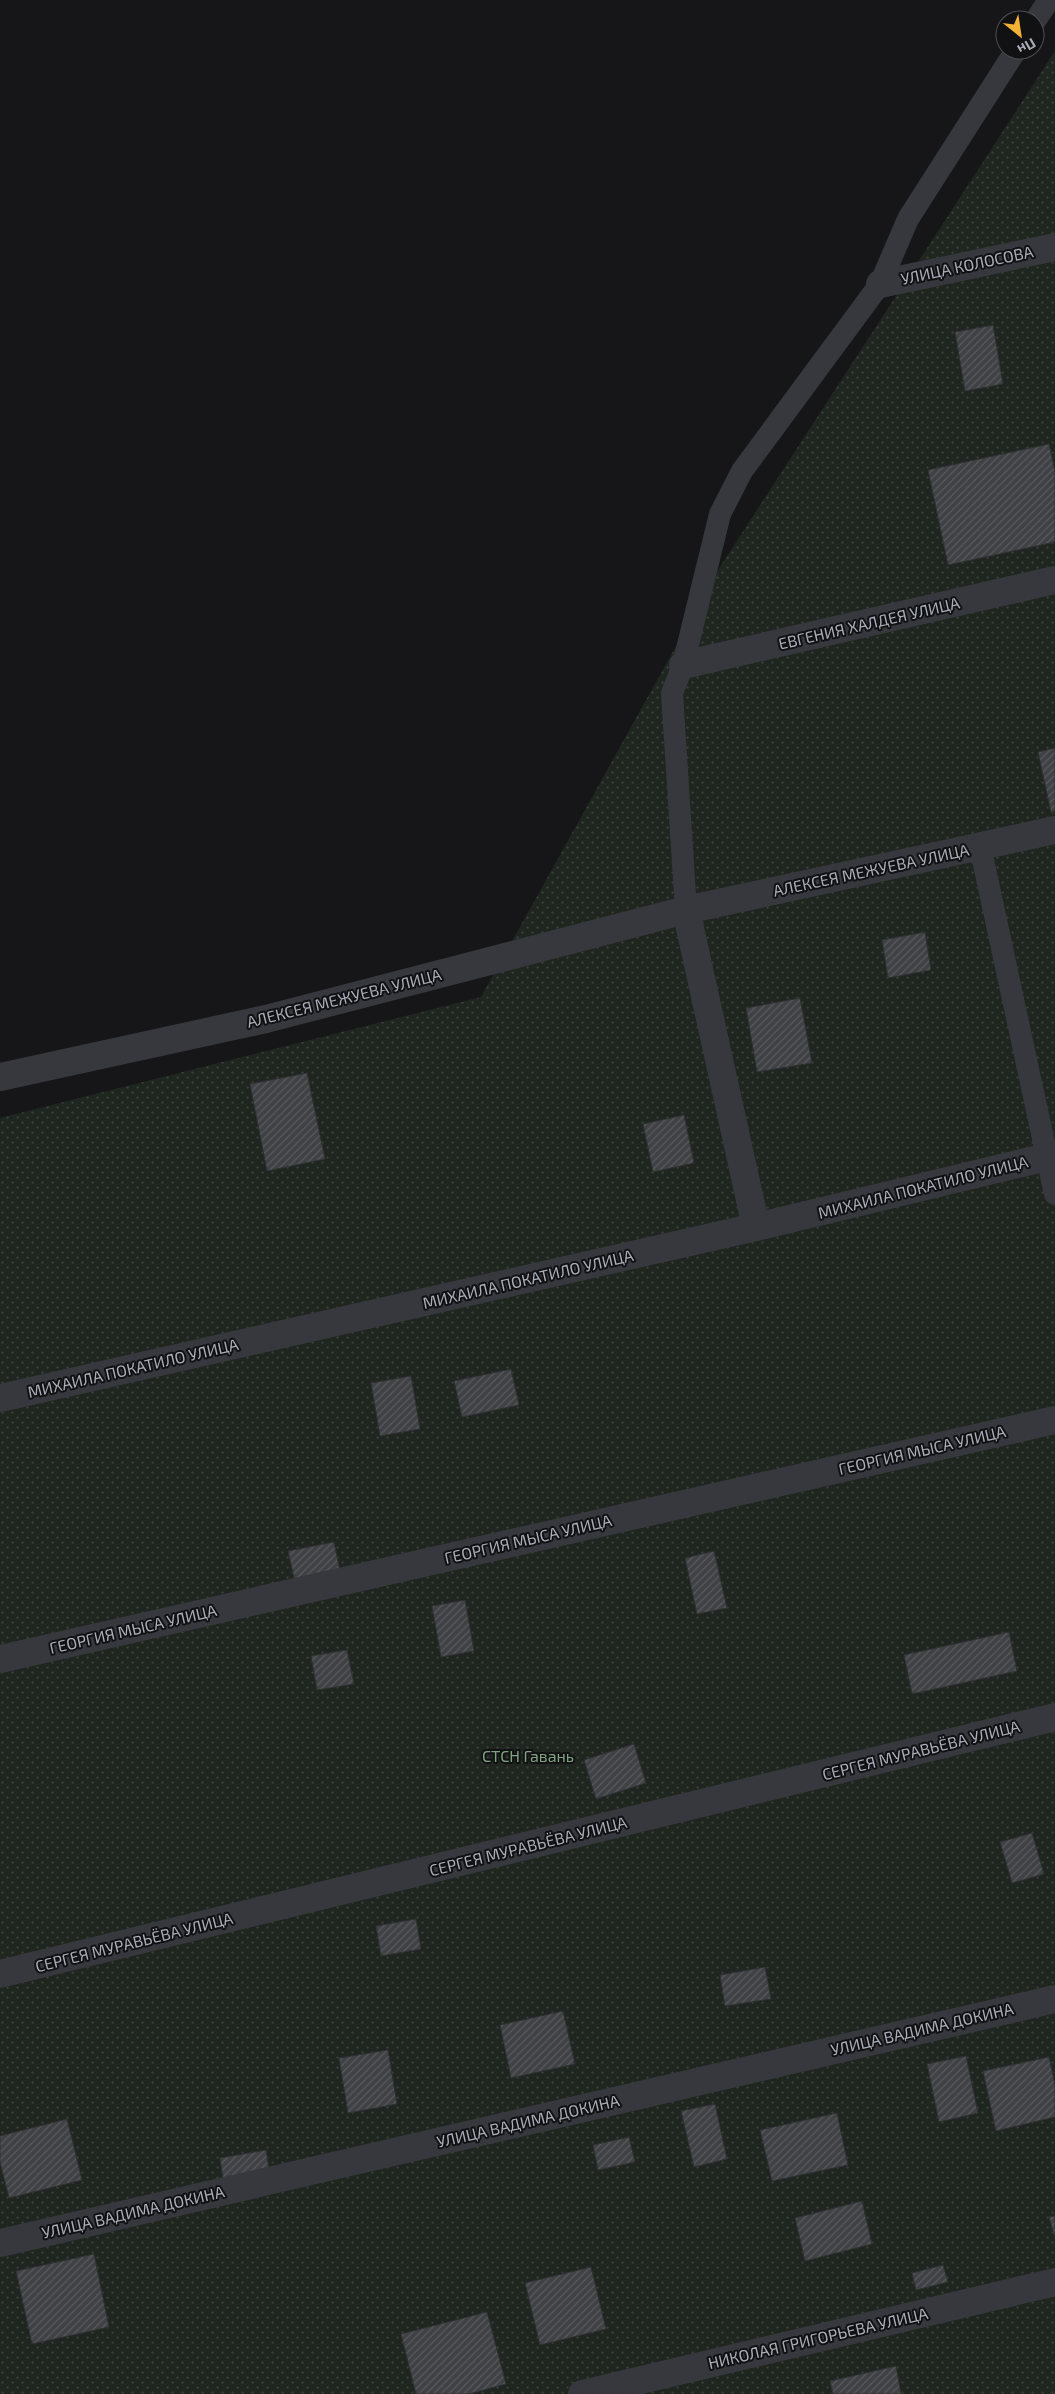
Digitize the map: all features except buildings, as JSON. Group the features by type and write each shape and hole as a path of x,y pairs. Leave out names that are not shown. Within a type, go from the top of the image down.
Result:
{"street":[{"name":"УЛИЦА КОЛОСОВА","path":"880,284 1055,246"},
{"name":"ЕВГЕНИЯ ХАЛДЕЯ УЛИЦА","path":"683,665 1055,580"},
{"name":"АЛЕКСЕЯ МЕЖУЕВА УЛИЦА","path":"0,1077 266,1019 686,910 1055,830"},
{"path":"686,910 756,1227"},
{"name":"МИХАИЛА ПОКАТИЛО УЛИЦА","path":"0,1398 756,1227 1050,1156"},
{"name":"ГЕОРГИЯ МЫСА УЛИЦА","path":"0,1659 1055,1420"},
{"name":"СЕРГЕЯ МУРАВЬЁВА УЛИЦА","path":"0,1974 1055,1717"},
{"name":"УЛИЦА ВАДИМА ДОКИНА","path":"0,2243 1055,1999"},
{"name":"НИКОЛАЯ ГРИГОРЬЕВА УЛИЦА","path":"582,2394 1055,2282"}],"lane":[{"path":"686,910 672,693 683,665 720,514 742,472 880,284 908,219 1010,60"},
{"path":"980,846 1050,1156 1055,1194"}],"green space":[{"name":"СТСН Гавань","path":"1055,51 1055,2394 0,2394 0,1118 481,997 720,567"}]}
